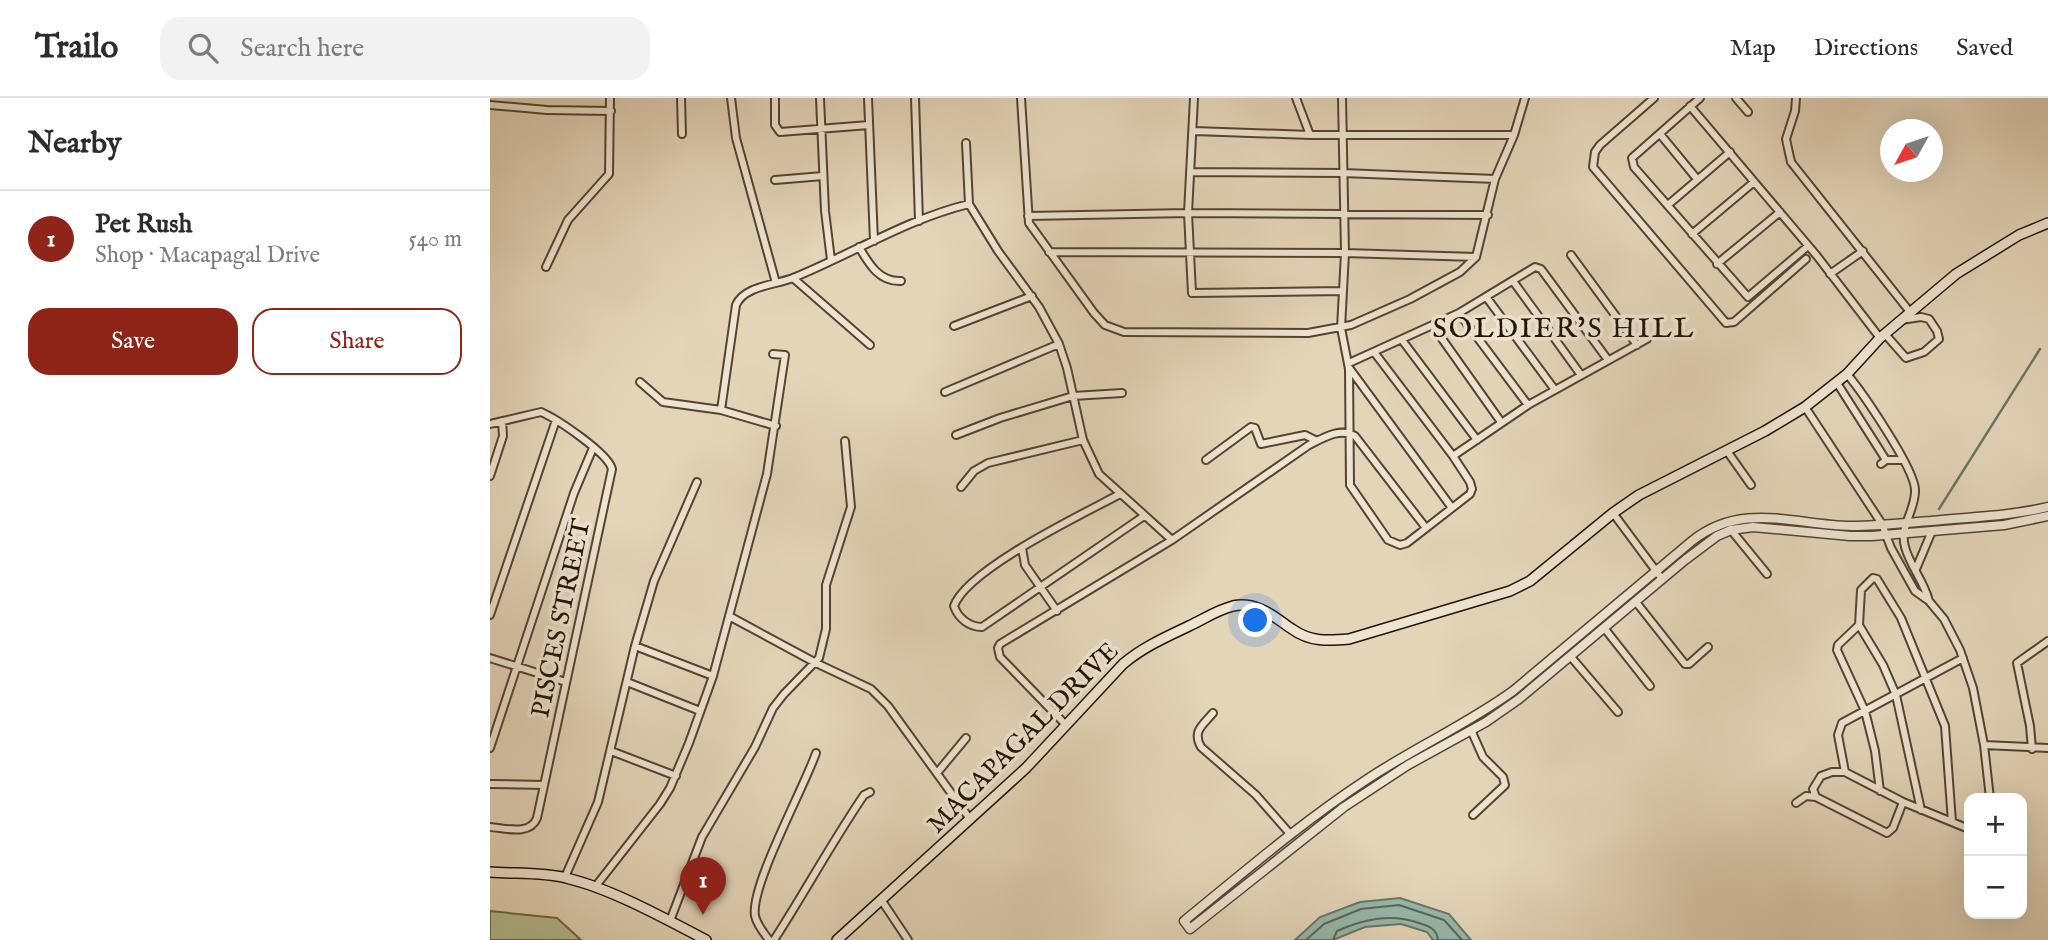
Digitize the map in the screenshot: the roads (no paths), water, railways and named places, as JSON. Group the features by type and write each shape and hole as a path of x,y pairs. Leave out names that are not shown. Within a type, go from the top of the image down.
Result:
{"main road":[{"name":"MACAPAGAL DRIVE","path":"837,940 1026,768 1133,655 1217,611 1247,605 1271,614 1308,638 1322,642 1349,639 1510,591 1546,570 1613,513 1639,495 1805,408 1847,374 1882,336 1956,274 2019,235 2048,223"},
{"path":"490,872 565,877 595,887 706,940"}],"street":[{"path":"547,267 568,219 609,174 610,98"},
{"path":"681,98 682,134"},
{"path":"731,98 736,138 776,283"},
{"path":"775,98 775,125 780,132 869,125"},
{"path":"820,98 823,176 831,260"},
{"path":"868,98 874,241"},
{"path":"915,98 919,220"},
{"path":"1021,98 1029,223 1094,313 1105,325 1124,332 1216,333 1308,333 1341,328 1410,299 1460,272 1476,257 1496,179 1514,135 1525,98"},
{"path":"1194,98 1188,213 1190,290 1194,295 1343,291"},
{"path":"1296,98 1310,135"},
{"path":"1342,98 1345,253 1341,328 1349,366 1351,490 1388,540 1400,545 1471,494 1472,489 1453,456 1374,352"},
{"path":"1654,98 1600,145 1595,152 1593,167 1726,323 1734,322 1806,259"},
{"path":"1700,98 1631,161 1634,167 1748,297 1808,246"},
{"path":"1736,98 1748,113"},
{"path":"1796,98 1795,111 1786,139 1791,162 1910,312"},
{"path":"490,105 547,110 611,111"},
{"path":"1690,106 1882,336 1903,357 1910,359 1931,348 1939,339 1937,331 1926,317 1901,320"},
{"path":"1194,131 1310,135 1514,135"},
{"path":"1660,134 1697,179"},
{"path":"966,142 969,204 998,251 1032,296 1059,344 1083,440 1099,474 1172,540"},
{"path":"1669,204 1730,152"},
{"path":"1190,172 1343,173 1496,179"},
{"path":"775,180 823,176"},
{"path":"1692,234 1754,182"},
{"path":"720,410 738,301 749,292 793,278 919,220 969,204"},
{"path":"1717,264 1780,212"},
{"path":"1028,216 1188,213 1488,215"},
{"path":"859,247 879,275 887,280 901,281"},
{"path":"1830,274 1863,251"},
{"path":"1049,252 1345,253 1476,257"},
{"path":"1571,255 1637,345"},
{"path":"1349,366 1459,313 1535,267 1541,269 1608,360"},
{"path":"793,278 870,345"},
{"path":"1513,281 1581,375"},
{"path":"954,326 1032,296"},
{"path":"1487,298 1555,390"},
{"path":"1459,313 1528,405"},
{"path":"1433,326 1501,422"},
{"path":"1453,456 1528,405 1647,339"},
{"path":"1402,340 1477,439"},
{"path":"945,392 1059,344"},
{"path":"595,887 660,804 676,776 713,676 767,474 776,426 777,398 785,355 773,354"},
{"path":"1349,366 1452,508"},
{"path":"1847,374 1903,460 1916,489 1906,523 1905,548 1925,585 1930,601"},
{"path":"640,382 663,402 720,410 776,426"},
{"path":"1837,383 1884,462 1903,460"},
{"path":"956,435 1000,418 1073,396 1122,393"},
{"path":"1849,400 1861,393"},
{"path":"1805,408 1882,524 1885,535 1915,591 1930,601 1944,619 1963,658 1973,688 1989,793"},
{"path":"490,424 541,412 593,448 574,493 490,748"},
{"path":"490,615 556,420"},
{"path":"490,476 503,436 502,421"},
{"path":"1206,460 1251,427 1255,428 1261,444 1305,435 1317,441"},
{"path":"1066,725 1012,671 998,652 1004,641 1172,540 1317,441 1330,435 1349,432"},
{"path":"1349,432 1365,446 1426,528"},
{"path":"961,487 974,471 988,463 1083,440"},
{"path":"670,921 702,837 755,747 773,708 816,663 823,646 827,629 826,584 851,507 845,441"},
{"name":"PISCES STREET","path":"490,827 527,829 534,824 612,469 609,461 593,448"},
{"path":"1727,451 1751,485"},
{"path":"565,877 598,802 635,646 654,581 697,482"},
{"path":"1120,494 1022,548 980,577 957,597 954,606 960,618 975,627 982,626 1144,516"},
{"path":"2048,507 1906,523 1850,526 1768,518 1726,521 1702,533 1493,705 1428,741 1368,779 1291,835 1184,921 1190,929 1344,807 1417,760 1509,707 1708,541 1731,530 1753,527 1850,536 1885,535 2004,525 2048,516"},
{"path":"1613,513 1662,579"},
{"path":"1731,530 1767,574"},
{"path":"1916,569 1932,531"},
{"path":"1022,548 1025,565 1057,611"},
{"path":"1902,567 1912,561"},
{"path":"1921,810 1896,695 1883,665 1859,625 1861,590 1873,578 1877,579 1901,618 1945,726 1952,822"},
{"path":"1636,602 1685,664 1689,664 1708,648"},
{"path":"729,616 871,689 888,706 970,819"},
{"path":"1859,625 1838,645 1837,650 1865,711 1875,751 1880,791"},
{"path":"1605,629 1650,686"},
{"path":"2032,749 2017,663 2048,641"},
{"path":"635,646 713,676"},
{"path":"1571,657 1618,712"},
{"path":"490,658 566,682"},
{"path":"1845,772 1839,727 1842,723 1963,658"},
{"path":"627,682 700,711"},
{"path":"1213,713 1198,730 1196,737 1201,747 1256,795 1291,835"},
{"path":"1471,730 1483,757 1503,777 1505,785 1473,815"},
{"path":"937,773 967,738"},
{"path":"1984,745 2048,748"},
{"path":"611,751 676,776"},
{"path":"769,940 756,920 755,903 774,850 816,753"},
{"path":"1816,797 1813,789 1821,776 1832,772 1845,772 1903,802 1964,827"},
{"path":"490,784 544,785"},
{"path":"774,940 835,839 864,795 870,792"},
{"path":"1796,803 1806,796 1816,797 1887,833 1893,828 1903,802"},
{"path":"882,901 908,940"}],"water":[{"path":"1400,898 1449,914 1471,940 1433,940 1427,932 1401,924 1365,927 1333,940 1295,940 1320,917 1360,902"}],"waterway":[{"path":"1939,509 2040,349"}],"place":[{"name":"Pet Rush","path":"703,915"}],"district":[{"name":"SOLDIER'S HILL","path":"1564,327"}]}
